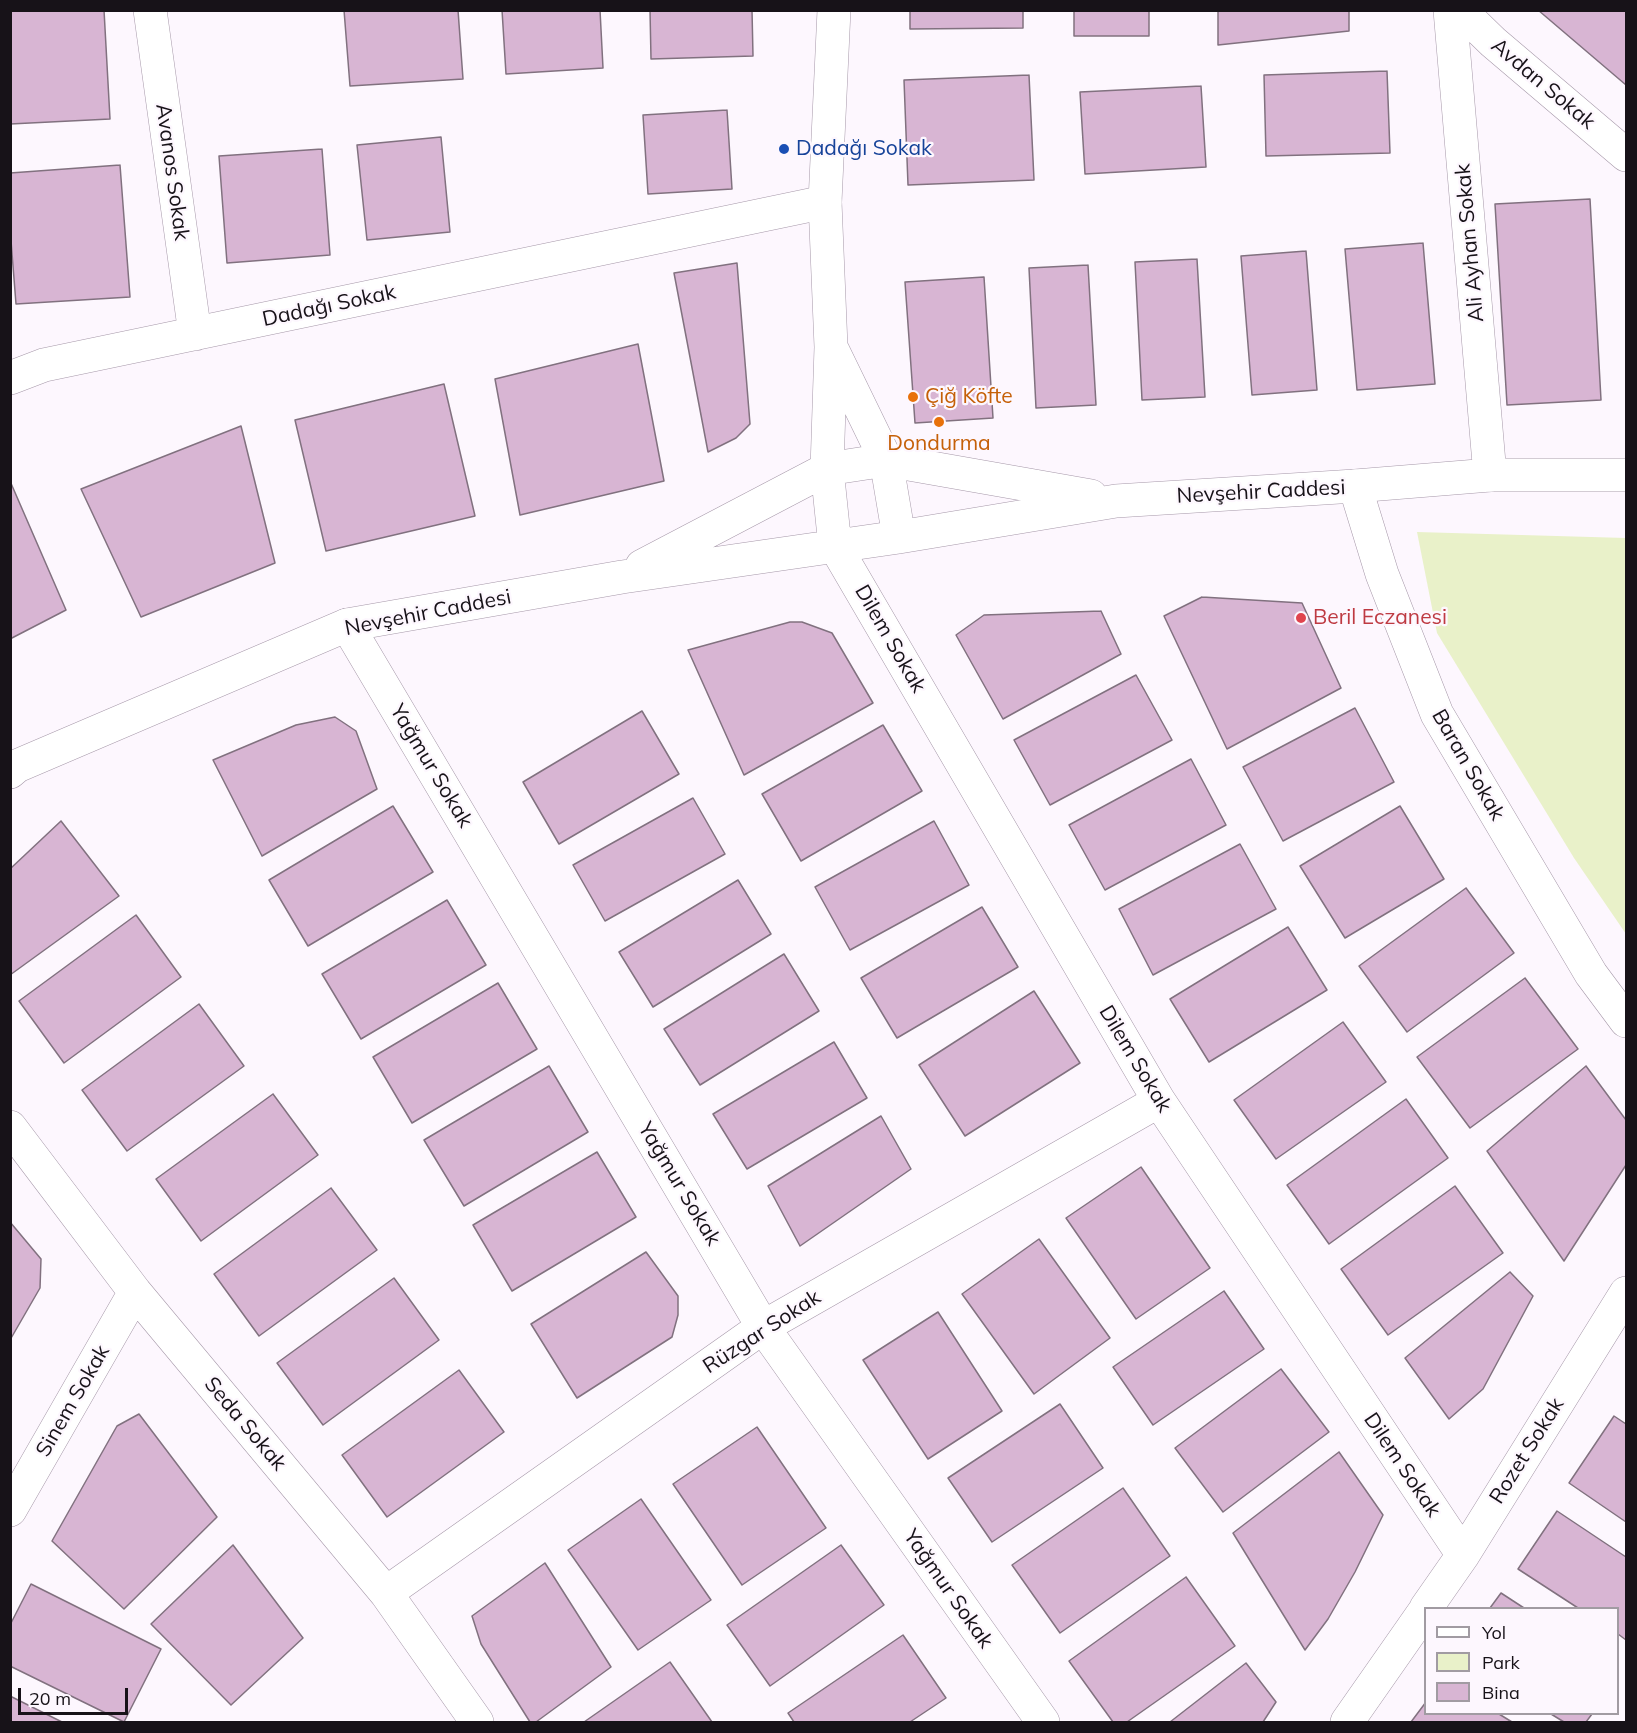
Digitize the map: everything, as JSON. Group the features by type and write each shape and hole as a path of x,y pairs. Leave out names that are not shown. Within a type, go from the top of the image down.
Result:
{"street":[{"name":"Avanos Sokak","path":"150,10 195,334"},
{"path":"834,10 825,202 831,347 827,469 835,546"},
{"name":"Ali Ayhan Sokak","path":"1450,10 1490,475"},
{"name":"Avdan Sokak","path":"1460,10 1493,42 1626,155"},
{"name":"Dadağı Sokak","path":"10,378 44,365 825,202"},
{"path":"831,347 886,460 898,537"},
{"path":"622,577 827,469 886,460 1116,501"},
{"name":"Nevşehir Caddesi","path":"10,772 17,765 347,625 622,577 898,537 1116,501 1490,475 1626,475"},
{"name":"Baran Sokak","path":"1355,486 1382,574 1437,714 1591,974 1626,1021"},
{"name":"Dilem Sokak","path":"835,546 1159,1101 1463,1555"},
{"name":"Yağmur Sokak","path":"347,625 763,1327 1043,1722"},
{"name":"Rüzgar Sokak","path":"386,1593 763,1327 1159,1101"},
{"name":"Seda Sokak","path":"10,1127 135,1292 386,1593 477,1722"},
{"name":"Sinem Sokak","path":"10,1510 135,1292"},
{"name":"Rozet Sokak","path":"1427,1607 1463,1555 1626,1293"},
{"name":"Rozet Sokak","path":"1347,1722 1424,1612"}],"green space":[{"path":"1417,532 1626,538 1626,934 1574,858 1437,633"}],"building":[{"path":"10,10 104,10 110,119 10,124"},
{"path":"344,10 458,10 463,79 350,86"},
{"path":"502,10 600,10 603,68 506,74"},
{"path":"650,10 752,10 753,56 651,59"},
{"path":"910,10 1023,10 1023,28 910,29"},
{"path":"1074,10 1149,10 1149,36 1074,36"},
{"path":"1218,10 1349,10 1349,31 1218,45"},
{"path":"1538,10 1626,10 1626,85"},
{"path":"1387,71 1390,153 1266,156 1264,75"},
{"path":"1029,75 1034,180 908,185 904,80"},
{"path":"1201,86 1206,167 1085,174 1080,92"},
{"path":"727,110 732,189 648,194 643,115"},
{"path":"441,137 450,232 367,240 357,145"},
{"path":"322,149 330,255 227,263 219,156"},
{"path":"120,165 130,297 16,304 10,228 10,173"},
{"path":"1590,199 1601,400 1507,405 1495,204"},
{"path":"1423,243 1435,384 1357,390 1345,249"},
{"path":"1306,251 1317,390 1252,395 1241,256"},
{"path":"1197,259 1205,397 1142,400 1135,262"},
{"path":"737,263 750,424 736,438 708,452 674,273"},
{"path":"1088,265 1096,405 1036,408 1029,268"},
{"path":"984,277 993,418 915,423 905,282"},
{"path":"638,344 664,481 520,515 495,379"},
{"path":"444,384 475,516 326,551 295,420"},
{"path":"241,426 275,563 141,617 81,489"},
{"path":"10,481 66,610 10,639"},
{"path":"1202,597 1302,603 1341,688 1227,749 1164,616"},
{"path":"1101,611 1121,654 1003,719 956,635 984,615"},
{"path":"790,622 802,622 832,633 873,703 744,775 688,650"},
{"path":"1136,675 1172,740 1050,805 1014,740"},
{"path":"1355,708 1394,782 1283,841 1243,767"},
{"path":"642,711 679,774 559,844 523,782"},
{"path":"335,717 356,731 377,789 262,856 213,760 296,725"},
{"path":"883,725 922,791 801,861 762,794"},
{"path":"1191,759 1226,825 1105,890 1069,825"},
{"path":"693,798 725,854 605,921 573,865"},
{"path":"393,806 433,872 308,946 269,880"},
{"path":"1400,806 1444,879 1345,938 1300,866"},
{"path":"61,821 119,896 10,975 10,869"},
{"path":"934,821 969,885 850,950 815,887"},
{"path":"1240,844 1276,909 1153,975 1119,909"},
{"path":"738,880 771,934 653,1007 619,952"},
{"path":"1466,888 1514,953 1407,1032 1359,966"},
{"path":"447,900 486,965 361,1039 322,974"},
{"path":"982,907 1018,967 897,1038 861,978"},
{"path":"136,915 181,977 64,1063 19,1001"},
{"path":"1288,927 1327,990 1209,1062 1170,999"},
{"path":"784,954 819,1011 700,1085 664,1029"},
{"path":"1525,978 1578,1049 1470,1128 1417,1057"},
{"path":"498,983 537,1049 412,1123 373,1057"},
{"path":"1034,991 1080,1063 965,1136 919,1065"},
{"path":"199,1004 244,1066 127,1151 82,1090"},
{"path":"1343,1022 1386,1082 1276,1159 1234,1100"},
{"path":"834,1042 867,1098 747,1169 713,1114"},
{"path":"549,1066 588,1132 464,1206 424,1140"},
{"path":"1586,1066 1626,1120 1626,1165 1564,1261 1487,1151"},
{"path":"273,1094 318,1155 201,1241 156,1179"},
{"path":"1406,1099 1448,1158 1329,1244 1287,1185"},
{"path":"881,1116 911,1169 800,1246 768,1186"},
{"path":"597,1152 636,1217 512,1291 473,1225"},
{"path":"1141,1167 1210,1268 1136,1319 1066,1218"},
{"path":"1455,1186 1503,1253 1388,1335 1341,1269"},
{"path":"331,1188 377,1250 259,1336 214,1274"},
{"path":"10,1222 41,1259 40,1288 10,1340"},
{"path":"1039,1239 1110,1338 1034,1394 962,1294"},
{"path":"646,1252 678,1296 678,1315 672,1337 577,1398 531,1324"},
{"path":"1510,1272 1533,1296 1483,1389 1449,1419 1405,1358"},
{"path":"394,1278 439,1340 323,1425 277,1363"},
{"path":"1224,1291 1264,1349 1153,1425 1113,1367"},
{"path":"938,1312 1002,1411 928,1459 863,1360"},
{"path":"1281,1369 1329,1432 1223,1512 1175,1448"},
{"path":"459,1370 504,1432 387,1517 342,1455"},
{"path":"1060,1404 1103,1468 992,1542 948,1478"},
{"path":"139,1414 217,1517 124,1609 52,1541 117,1426"},
{"path":"1614,1416 1626,1424 1626,1522 1569,1483"},
{"path":"757,1427 826,1528 742,1585 673,1484"},
{"path":"1339,1452 1383,1515 1355,1572 1328,1619 1305,1650 1233,1533"},
{"path":"1123,1488 1170,1556 1060,1633 1012,1565"},
{"path":"641,1499 711,1600 638,1650 568,1550"},
{"path":"1557,1511 1626,1557 1626,1640 1619,1635 1619,1607 1576,1607 1518,1569"},
{"path":"233,1545 303,1638 231,1705 151,1624"},
{"path":"841,1545 884,1605 770,1686 727,1625"},
{"path":"545,1563 611,1667 536,1722 530,1722 481,1644 472,1616"},
{"path":"1186,1577 1235,1646 1127,1722 1113,1722 1069,1661"},
{"path":"31,1584 161,1649 124,1722 10,1666 10,1625"},
{"path":"1501,1593 1522,1607 1491,1607"},
{"path":"903,1635 946,1698 910,1722 794,1722 788,1713"},
{"path":"670,1662 712,1722 584,1722"},
{"path":"1246,1663 1276,1702 1263,1722 1170,1722"},
{"path":"10,1696 62,1722 10,1722"},
{"path":"1424,1705 1424,1715 1501,1715 1512,1722 1411,1722"},
{"path":"1553,1715 1591,1715 1586,1722 1564,1722"}],"place":[{"name":"Dadağı Sokak","path":"784,149"},
{"name":"Çiğ Köfte","path":"913,397"},
{"name":"Dondurma","path":"939,422"},
{"name":"Beril Eczanesi","path":"1301,618"}]}
